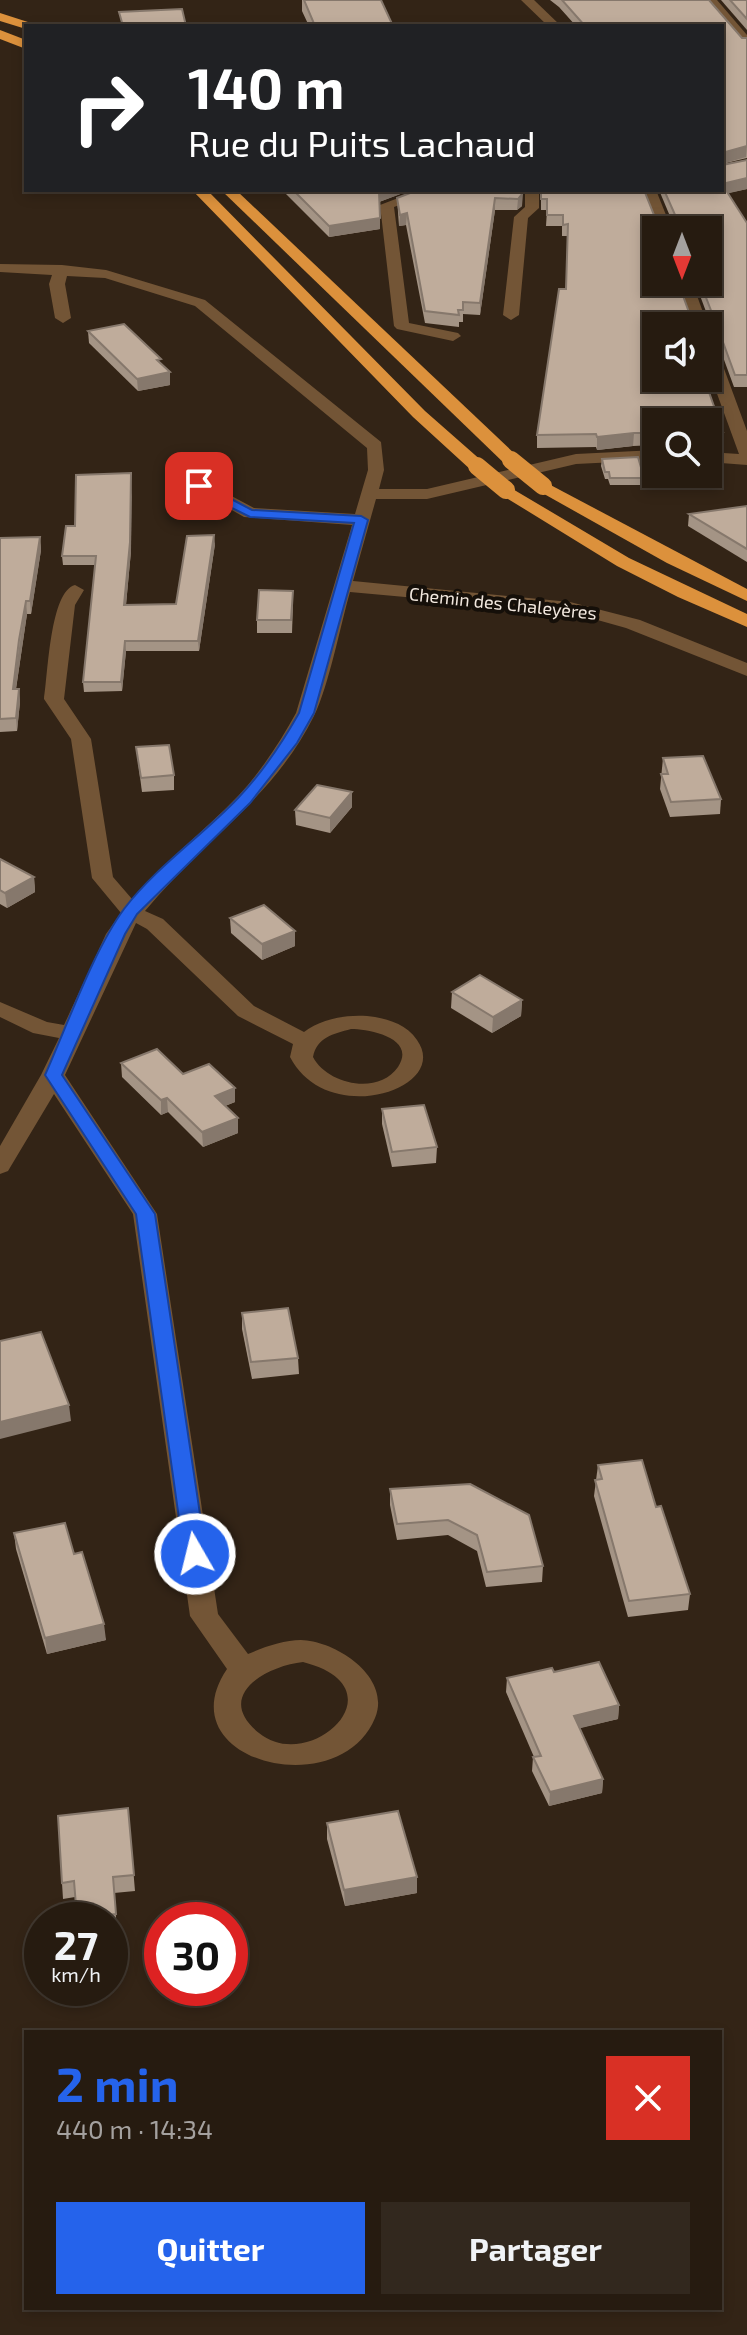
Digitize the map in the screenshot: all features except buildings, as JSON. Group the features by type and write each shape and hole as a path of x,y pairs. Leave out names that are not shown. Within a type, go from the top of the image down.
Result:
{"highway":[{"path":"0,17 24,25"},
{"path":"0,34 24,44"},
{"path":"201,192 419,414 506,490 591,544 656,580 747,621"},
{"path":"230,192 511,460 543,486 673,559 747,596"}],"street":[{"path":"527,0 553,24"},
{"path":"710,0 747,43"},
{"path":"427,192 387,205 402,326 453,336"},
{"path":"511,315 521,217 532,208 532,192"},
{"path":"650,192 659,216"},
{"path":"0,268 62,269 106,274 200,303 375,446 376,470 306,713 290,743 245,800 152,888 131,912 117,934 53,1075 0,1166"},
{"path":"0,274 39,275 62,269"},
{"path":"62,269 57,284 63,318"},
{"path":"722,386 747,457 722,457"},
{"path":"369,494 427,494 576,459 642,456"},
{"path":"175,473 250,513 361,520"},
{"name":"Chemin des Chaleyères","path":"344,586 557,606 603,614 747,670"},
{"path":"75,590 66,605 54,699 81,739 103,878 131,912 155,924 246,1011 305,1042"},
{"path":"0,1009 41,1028 72,1033"},
{"path":"369,1022 402,1034 411,1044 414,1056 411,1067 388,1085 353,1090 319,1081 308,1073 300,1052 305,1042 332,1025 369,1022"},
{"path":"53,1075 145,1214 204,1616 244,1670"},
{"path":"303,1651 324,1655 342,1664 359,1685 362,1710 355,1727 341,1741 300,1755 277,1753 257,1746 241,1734 231,1719 228,1702 232,1685 244,1670 261,1658 281,1652 303,1651"}],"route":[{"path":"195,1554 145,1214 53,1075 117,934 131,912 152,888 245,800 290,743 306,713 361,520 250,513 199,486"}]}
